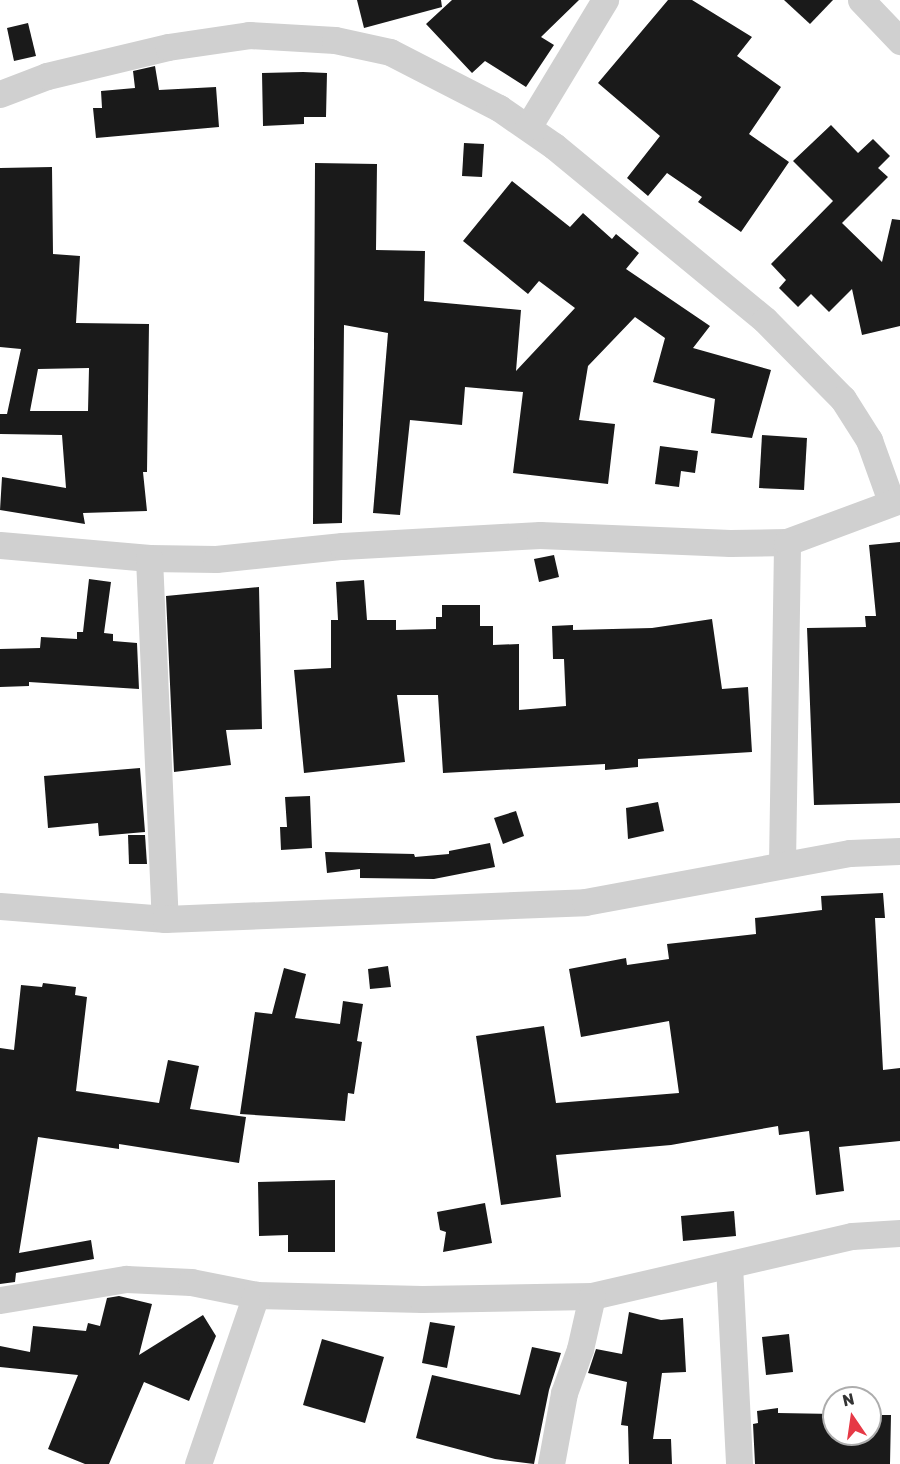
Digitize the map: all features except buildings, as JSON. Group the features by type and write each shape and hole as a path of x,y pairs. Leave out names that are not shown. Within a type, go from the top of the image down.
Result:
{"street":[{"path":"528,127 605,0"},
{"path":"861,0 900,42"},
{"path":"0,94 47,76 168,47 249,35 335,40 390,52 499,108 528,127 765,320 843,399 869,440 895,501 787,542 730,543 540,535 342,546 216,559 149,558 0,545"},
{"path":"782,864 787,542"},
{"path":"149,558 165,919"},
{"path":"0,906 165,919 585,902 782,864 850,853 900,851"},
{"path":"0,1300 126,1279 191,1282 256,1295 422,1299 592,1296 852,1236 900,1233"},
{"path":"729,1264 739,1464"},
{"path":"198,1464 256,1295"},
{"path":"551,1464 564,1393 580,1349 592,1296"}]}
